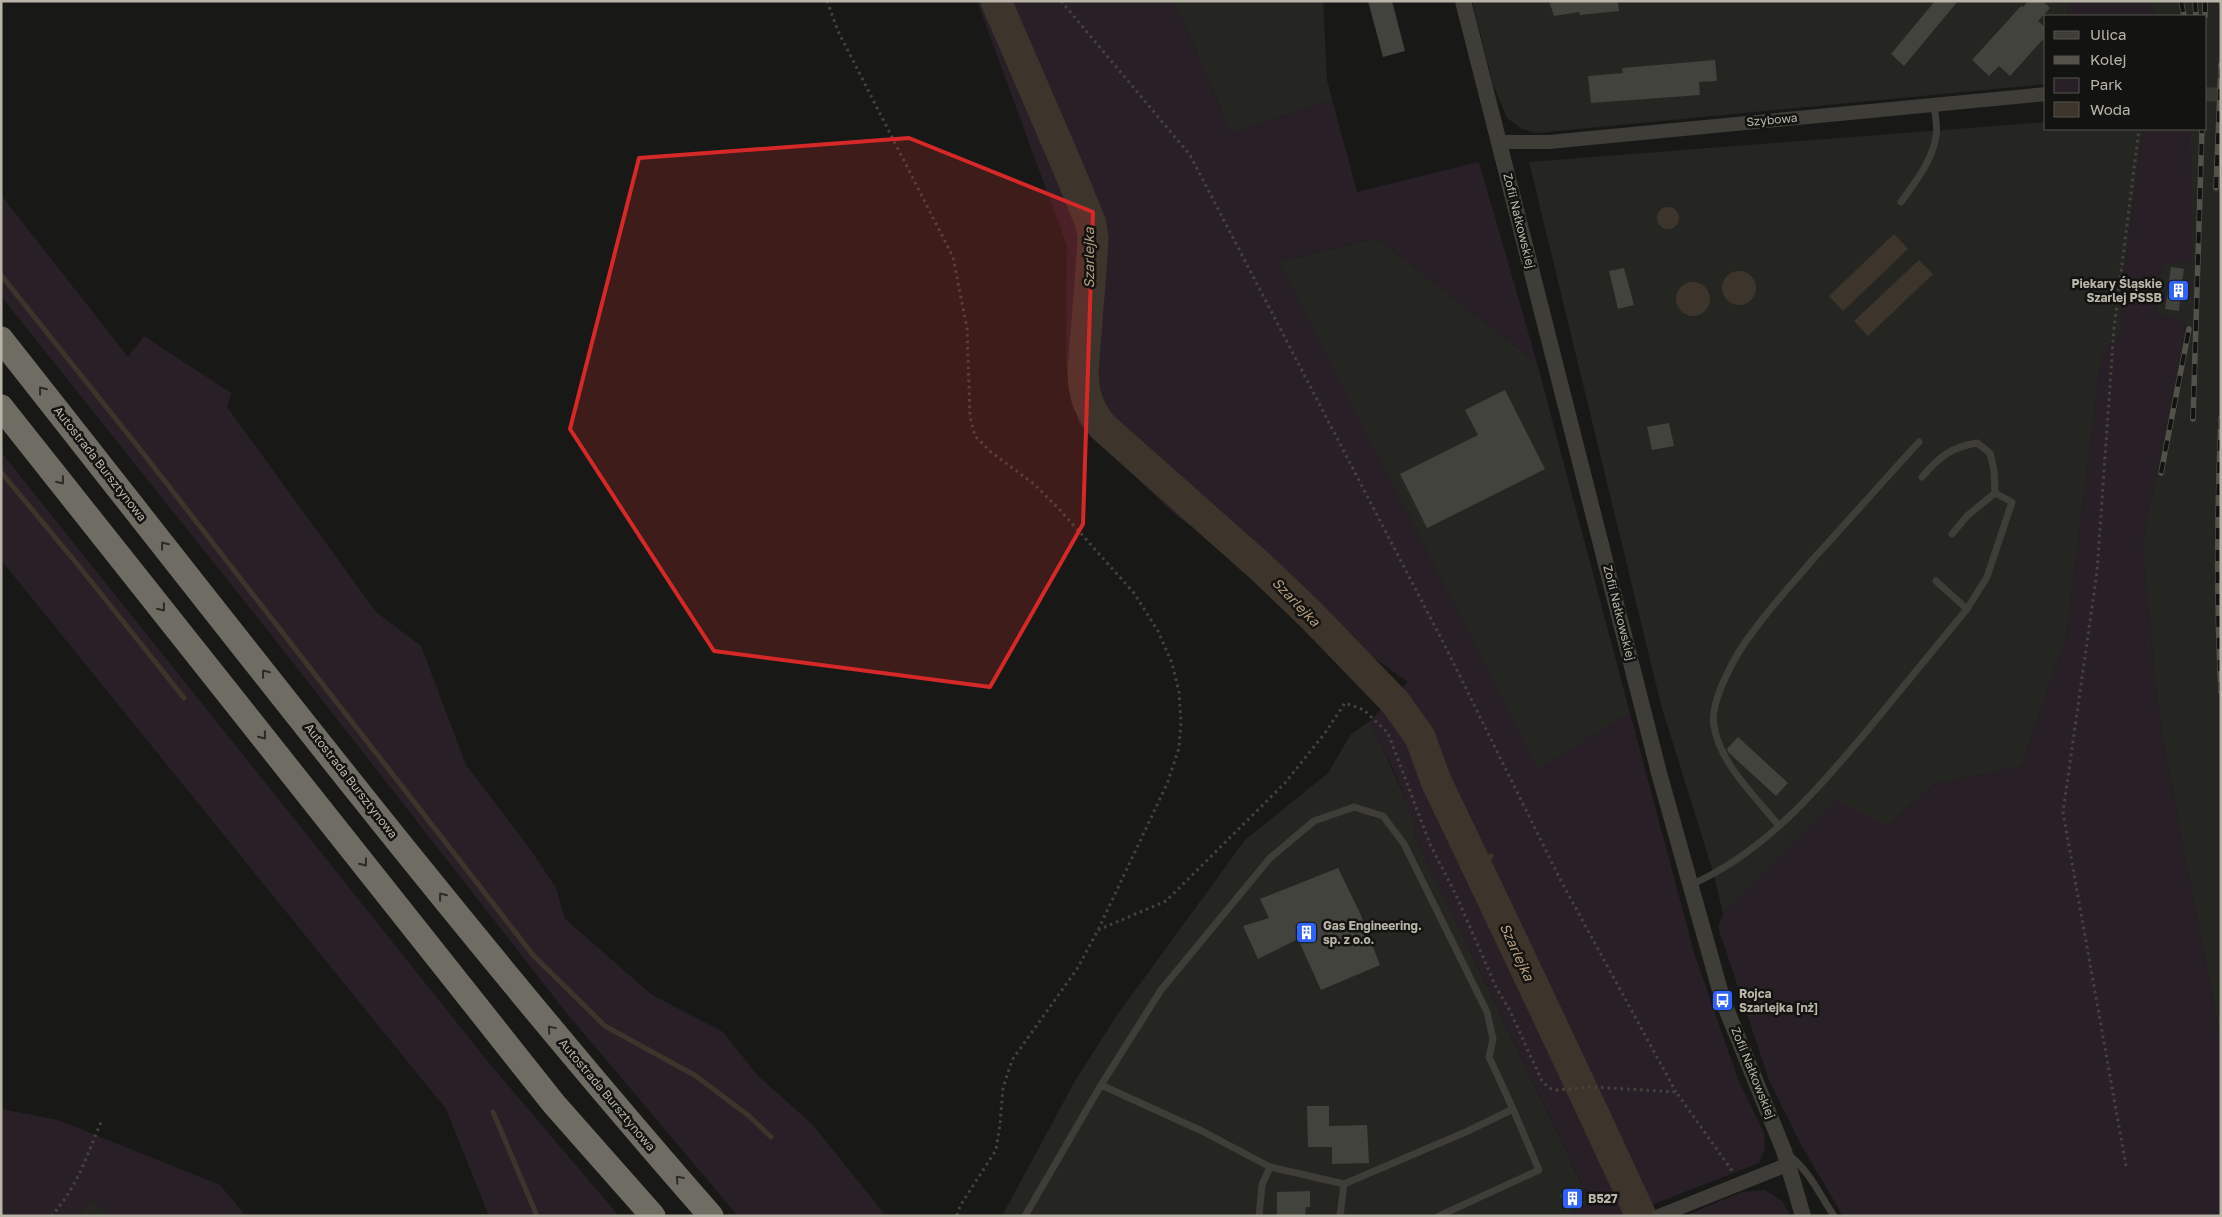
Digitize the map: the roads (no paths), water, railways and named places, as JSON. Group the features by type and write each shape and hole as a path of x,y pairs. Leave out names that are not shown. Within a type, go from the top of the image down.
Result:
{"highway":[{"name":"Autostrada Bursztynowa","path":"1,339 472,935 617,1108 711,1216"},
{"path":"1,407 554,1104 653,1216"}],"street":[{"name":"Zofii Nałkowskiej","path":"1463,1 1659,773 1690,886 1723,1001 1787,1158 1803,1216"},
{"name":"Szybowa","path":"1499,142 1549,142 2044,94"},
{"path":"1664,1214 1740,1183 1787,1158"}],"lane":[{"path":"1901,202 1915,183 1932,150 1936,136 1934,105"},
{"path":"1779,826 1718,746 1713,723 1718,696 1734,660 1752,633 1806,568 1919,442"},
{"path":"1922,477 1936,460 1959,446 1977,443 1990,453 1994,470 1995,493"},
{"path":"1690,886 1714,875 1779,826 1822,784 1967,608 1987,577 2012,502 1995,493"},
{"path":"1952,534 1967,516 1995,493"},
{"path":"1936,581 1967,608"},
{"path":"1025,1216 1101,1085 1161,990 1270,858 1314,821 1354,807 1383,816 1404,844 1487,1012 1493,1039 1489,1057 1539,1170 1439,1216"},
{"path":"1101,1085 1202,1132 1270,1168 1344,1184 1513,1110"},
{"path":"1787,1158 1803,1166 1815,1182 1834,1216"},
{"path":"1259,1216 1262,1185 1270,1168"},
{"path":"1340,1216 1344,1184"}],"water":[{"path":"1668,207 1676,210 1679,218 1676,226 1668,229 1660,226 1657,218 1660,210"},
{"path":"1894,234 1908,249 1843,311 1829,296"},
{"path":"1919,260 1933,274 1868,336 1854,321"},
{"path":"1739,271 1751,276 1756,288 1751,300 1739,305 1727,300 1722,288 1727,276"},
{"path":"1693,282 1705,287 1710,299 1705,311 1693,316 1681,311 1676,299 1681,287"}],"waterway":[{"name":"Szarlejka","path":"996,1 1091,224 1093,238 1083,370 1085,393 1093,413 1102,426 1264,570 1311,615 1395,702 1420,737 1436,781 1641,1216"},
{"path":"1,275 143,453 533,955 605,1026 696,1076 749,1116 771,1137"},
{"path":"1,472 184,698"},
{"path":"1477,868 1491,856"},
{"path":"493,1112 537,1216"}],"tunnel":[{"path":"2207,94 2221,95"}],"railway":[{"path":"2181,1 2184,15"},
{"path":"2195,1 2196,15"},
{"path":"2205,1 2205,15"},
{"path":"2216,188 2221,65"},
{"path":"2193,419 2202,130"},
{"path":"2161,473 2189,329"},
{"path":"2221,418 2218,554 2218,623 2221,691"}],"place":[{"name":"Piekary Śląskie Szarlej PSSB","path":"2178,291"},
{"name":"Gas Engineering. sp. z o.o.","path":"1307,933"},
{"name":"Rojca Szarlejka [nż]","path":"1723,1001"},
{"name":"B527","path":"1572,1199"}]}
